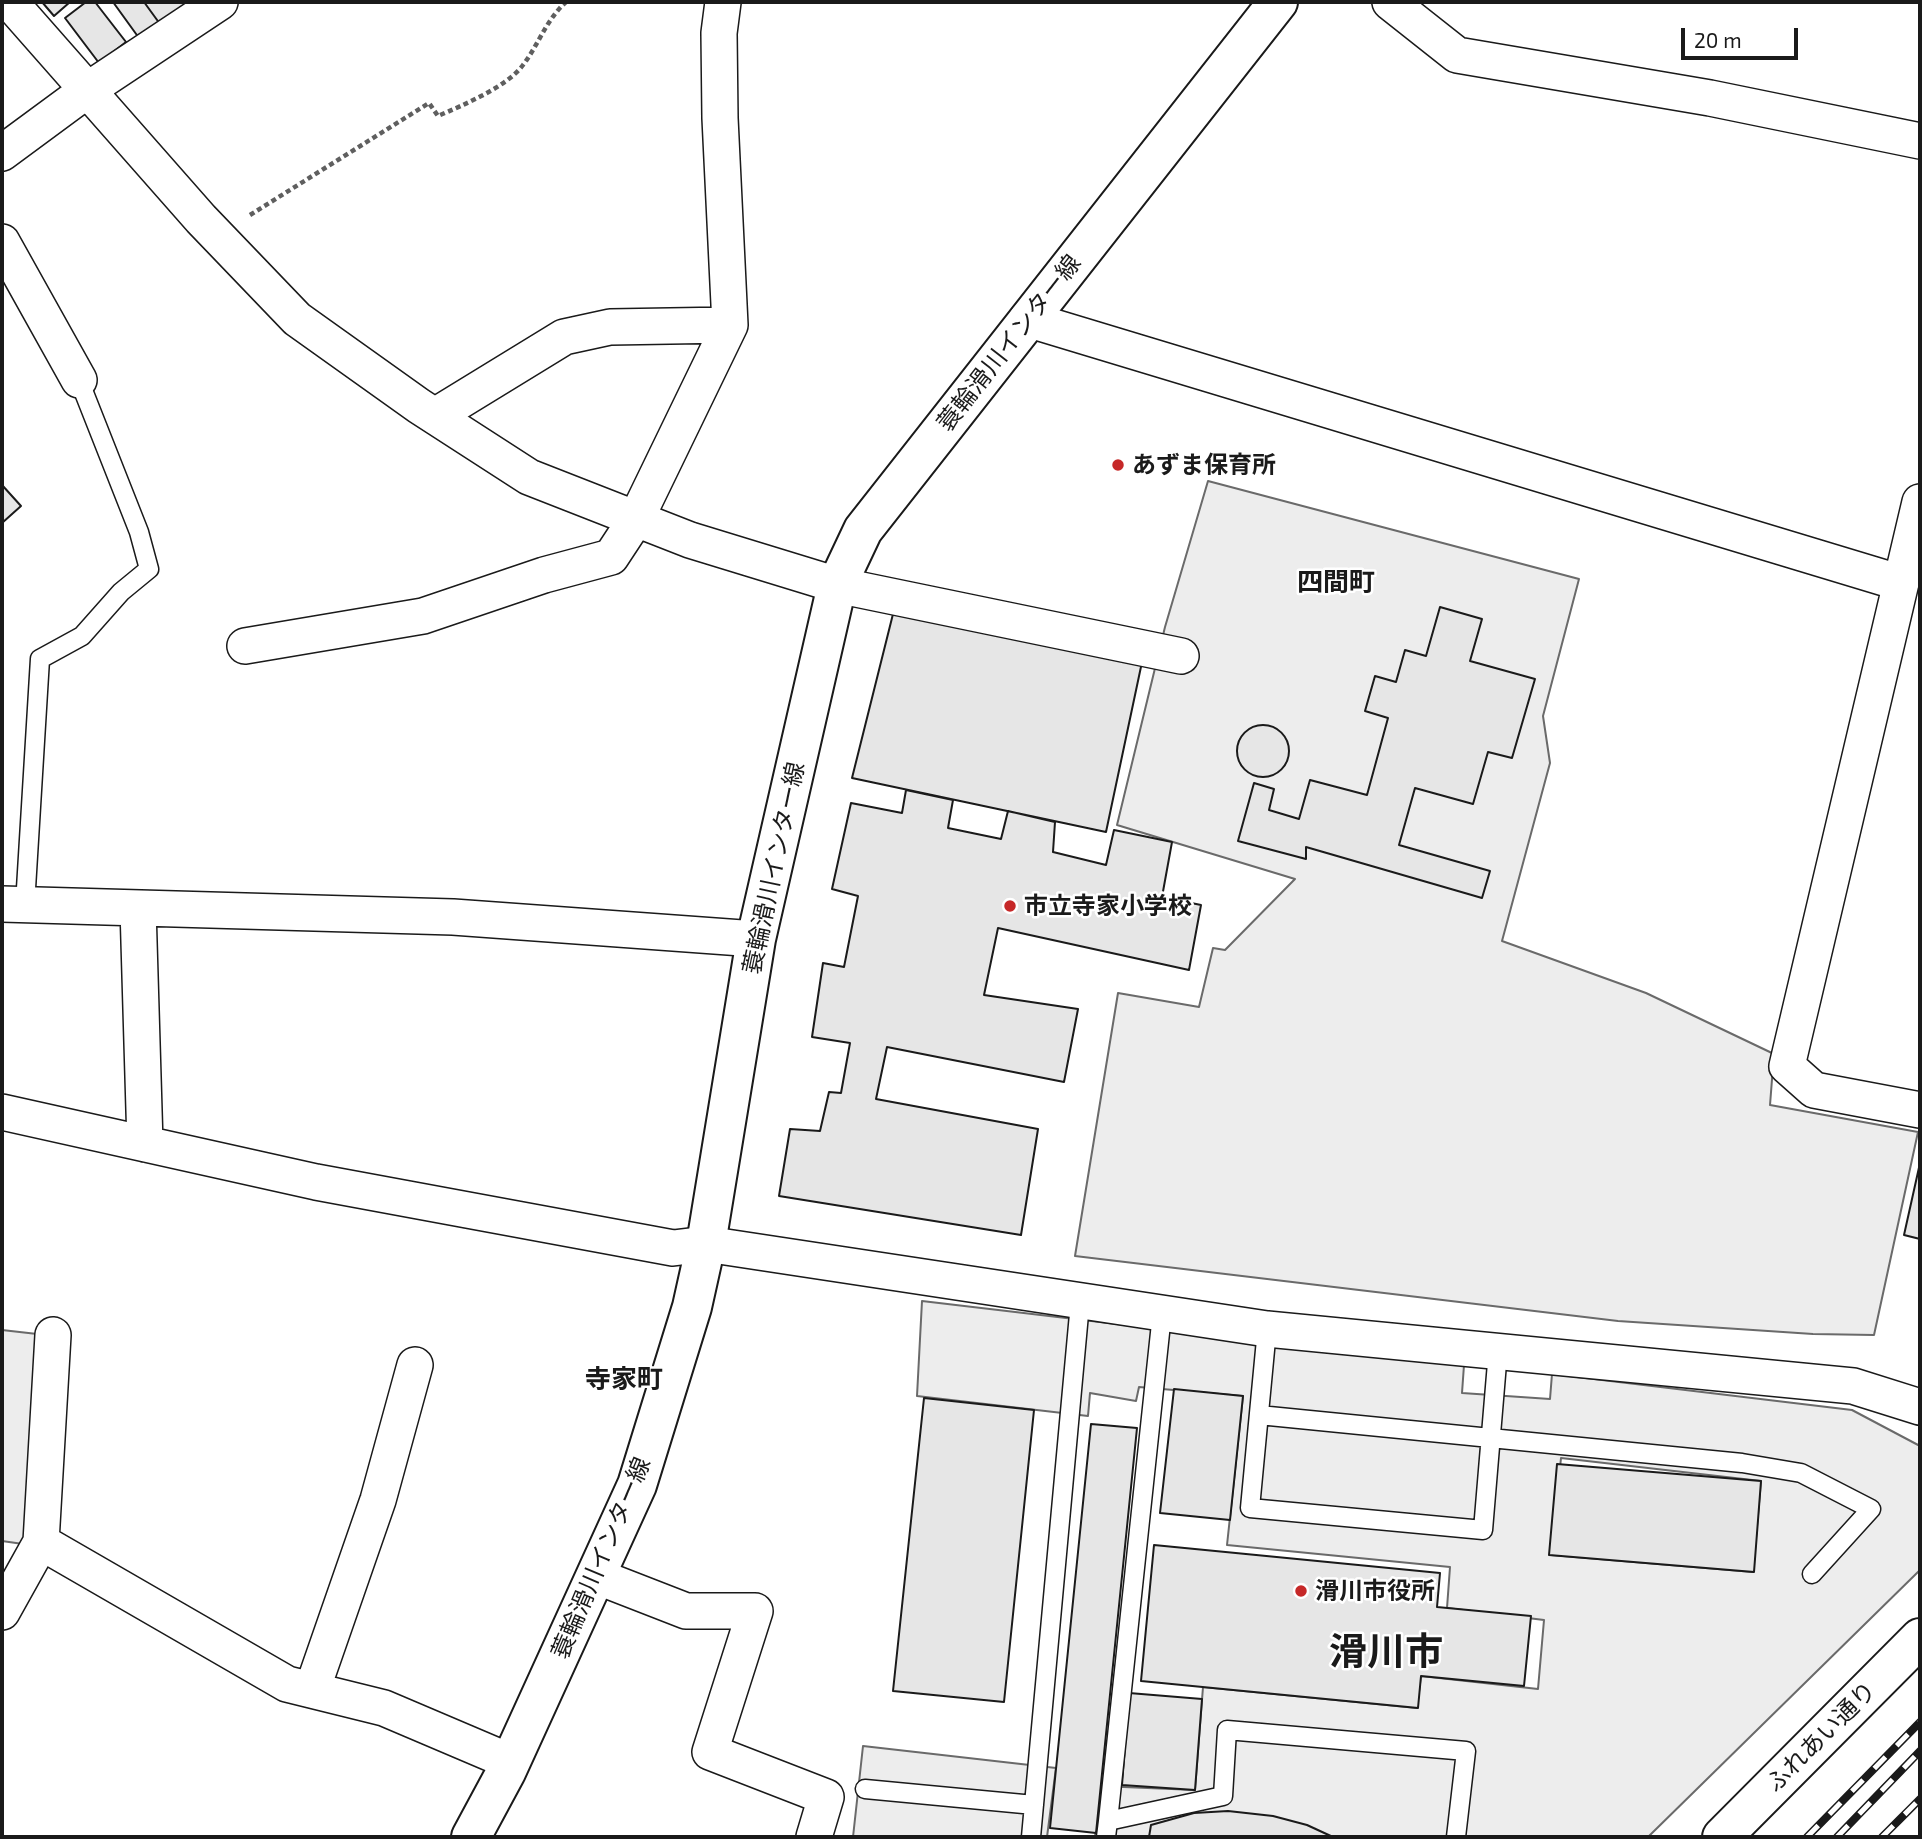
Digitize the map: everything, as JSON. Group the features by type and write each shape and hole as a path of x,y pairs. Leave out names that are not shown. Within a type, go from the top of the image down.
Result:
{"main road":[{"name":"蓑輪滑川インター線","path":"471,1837 511,1762 637,1485 692,1307 706,1244 756,939 837,584 863,530 1278,2"},
{"name":"ふれあい通り","path":"1722,1837 1920,1637"}],"street":[{"path":"10,2 216,236 296,319 435,416 529,477 690,540 837,584 1181,656"},
{"path":"2,153 86,90 220,2"},
{"path":"245,646 423,616 544,575 611,557 636,519 730,324 720,118 719,33 723,2"},
{"path":"1390,2 1457,55 1710,98 1920,141"},
{"path":"2,242 79,380"},
{"path":"1027,319 1901,583"},
{"path":"435,416 564,337 610,327 730,324"},
{"path":"1920,502 1787,1066 1814,1090 1920,1110"},
{"path":"13,904 453,917 756,939"},
{"path":"138,908 145,1144"},
{"path":"2,1112 316,1182 673,1248 706,1244 1080,1303 1267,1329 1853,1386 1920,1407"},
{"path":"2,1612 41,1542 53,1335"},
{"path":"312,1690 378,1500 415,1365"},
{"path":"41,1542 287,1684 384,1708 511,1762"},
{"path":"596,1576 686,1611 755,1611 710,1752 826,1797 814,1837"}],"lane":[{"path":"13,904 40,659 82,636 121,592 149,569 139,532 79,380"},
{"path":"1031,1837 1080,1303"},
{"path":"1162,1314 1107,1829 1223,1796 1227,1731 1466,1751 1456,1837"},
{"path":"1267,1329 1250,1508 1483,1530 1498,1351"},
{"path":"1259,1415 1742,1463 1801,1473 1871,1510 1812,1574"},
{"path":"865,1789 1034,1805"}],"path":[{"path":"216,236 429,103 438,116 476,100 522,68 554,13 566,2"}],"shaded area":[{"path":"1208,481 1579,579 1543,716 1550,763 1502,941 1646,993 1774,1054 1770,1105 1918,1132 1874,1335 1813,1334 1618,1321 1075,1256 1118,993 1199,1007 1213,948 1225,950 1295,879 1117,825 1165,627"},
{"path":"922,1301 1464,1365 1462,1393 1550,1399 1552,1374 1852,1410 1920,1446 1920,1570 1648,1837 1095,1837 1100,1786 1195,1790 1203,1687 1417,1708 1421,1676 1538,1689 1544,1620 1447,1608 1450,1567 1227,1545 1243,1396 1139,1387 1136,1401 1090,1393 1088,1416 917,1396","holes":["1561,1458 1761,1481 1753,1572 1551,1555"]},
{"path":"2,1330 46,1335 23,1544 2,1541"},
{"path":"863,1746 1056,1768 1047,1837 853,1837"}],"building":[{"path":"42,2 70,2 54,16"},
{"path":"86,2 95,2 126,42 99,63 65,18"},
{"path":"113,2 144,2 160,24 139,38"},
{"path":"144,2 190,2 160,24"},
{"path":"2,485 21,506 2,523"},
{"path":"1440,607 1482,619 1470,661 1535,679 1512,758 1488,752 1473,804 1415,788 1399,845 1490,871 1482,898 1306,847 1306,859 1238,841 1254,783 1274,789 1269,810 1299,819 1310,780 1367,795 1388,718 1365,711 1375,676 1396,682 1405,650 1426,656"},
{"path":"894,610 1142,662 1106,832 852,778"},
{"path":"1263,725 1273,727 1281,733 1287,741 1287,761 1281,769 1273,775 1263,777 1253,775 1245,769 1239,761 1237,751 1239,741 1245,733 1253,727"},
{"path":"906,790 953,800 948,828 1001,839 1008,811 1055,822 1053,852 1106,865 1114,830 1172,842 1162,897 1201,905 1189,970 998,928 984,995 1078,1009 1064,1082 887,1047 876,1099 1038,1129 1021,1235 779,1196 790,1129 820,1131 829,1092 841,1093 850,1043 812,1037 823,963 844,967 858,896 832,889 851,803 902,813"},
{"path":"1920,1163 1920,1239 1904,1235"},
{"path":"1174,1389 1243,1396 1230,1520 1160,1513"},
{"path":"924,1398 1034,1410 1004,1702 893,1691"},
{"path":"1091,1424 1137,1428 1096,1833 1050,1828"},
{"path":"1557,1464 1761,1481 1754,1572 1549,1555"},
{"path":"1154,1545 1440,1573 1437,1607 1531,1616 1524,1686 1421,1676 1418,1708 1141,1681"},
{"path":"1129,1693 1202,1699 1195,1790 1122,1785"},
{"path":"1228,1811 1273,1816 1307,1825 1333,1837 1149,1837 1151,1825 1194,1813"}],"railway":[{"path":"1807,1837 1920,1722"},
{"path":"1837,1837 1920,1751"},
{"path":"1882,1837 1920,1799"}],"place":[{"name":"あずま保育所","path":"1118,465"},
{"name":"市立寺家小学校","path":"1010,906"},
{"name":"滑川市役所","path":"1301,1591"}],"district":[{"name":"四間町","path":"1336,582"},
{"name":"寺家町","path":"624,1379"},
{"name":"滑川市","path":"1386,1652"}]}
